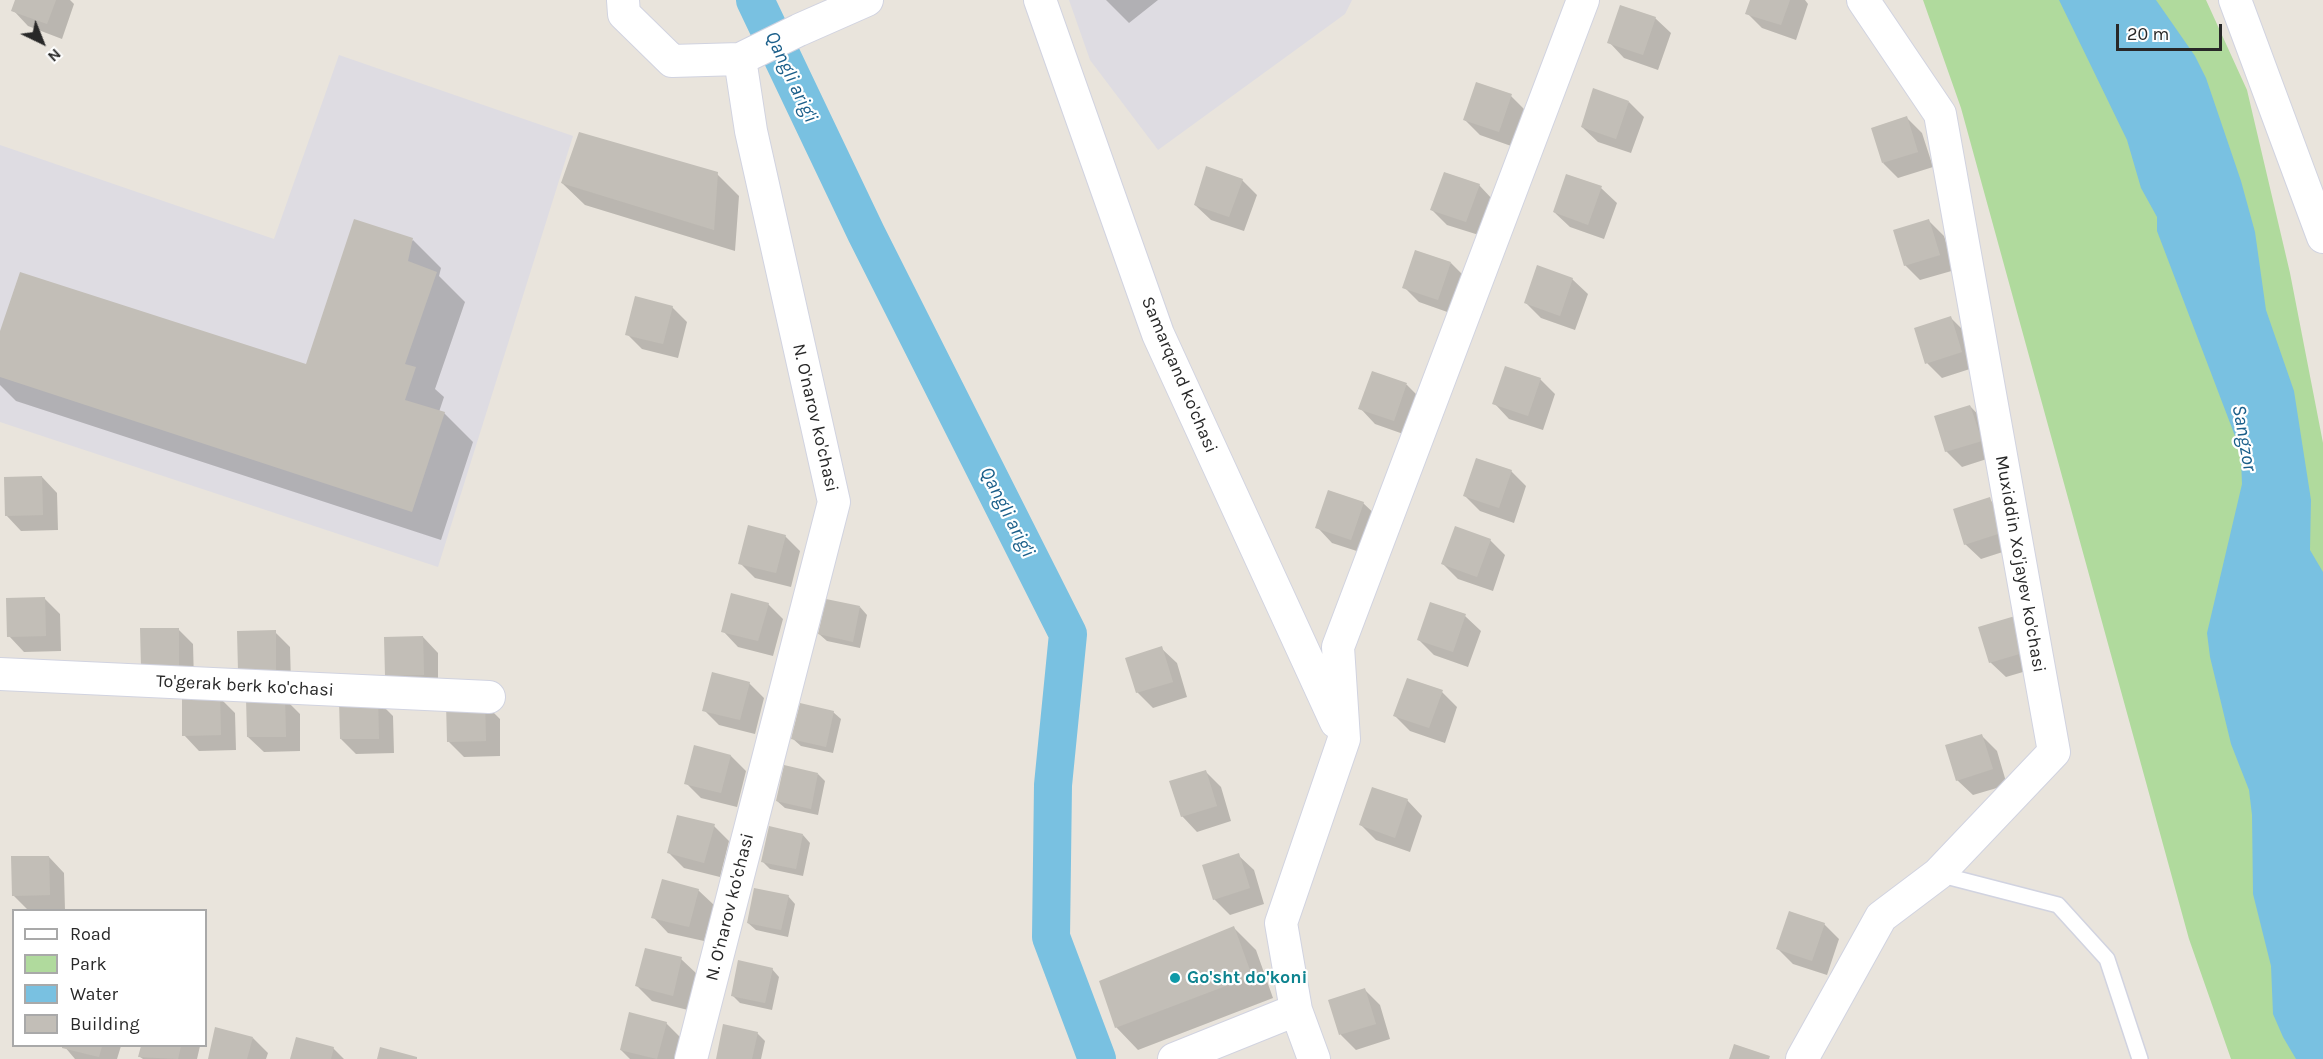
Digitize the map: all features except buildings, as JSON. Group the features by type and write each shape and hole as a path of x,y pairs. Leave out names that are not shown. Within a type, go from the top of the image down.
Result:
{"street":[{"path":"623,0 624,14 672,61 740,59 867,0"},
{"name":"Samarqand ko'chasi","path":"1041,0 1158,334 1344,739"},
{"path":"1314,1059 1296,1010 1281,923 1344,739 1338,647 1583,0"},
{"name":"Muxiddin Xo'jayev ko'chasi","path":"1802,1059 1881,917 1938,874 2054,752 1940,114 1863,0"},
{"path":"2235,0 2323,237"},
{"name":"N. O'narov ko'chasi","path":"691,1059 834,502 751,131 740,59"},
{"name":"To'gerak berk ko'chasi","path":"0,674 489,697"},
{"path":"1174,1059 1296,1010"}],"lane":[{"path":"1938,874 2058,905 2107,959 2140,1059"}],"shaded area":[{"path":"1069,0 1352,0 1345,14 1158,150 1090,60"},
{"path":"339,55 573,136 438,567 0,422 0,145 274,239"}],"green space":[{"path":"1923,0 2206,0 2247,90 2290,273 2323,443 2323,1059 2231,1059 2189,939 1961,108"}],"water":[{"name":"Sangzor","path":"2059,0 2156,0 2195,56 2206,78 2241,181 2255,232 2266,310 2294,391 2311,500 2310,550 2323,572 2323,1059 2296,1059 2273,1014 2271,966 2253,894 2252,815 2249,790 2231,744 2210,657 2207,633 2242,484 2241,460 2235,436 2157,231 2157,217 2141,188 2127,140"}],"waterway":[{"name":"Qangli arig'i","path":"755,0 866,233 1068,634 1053,785 1051,937 1097,1059"}],"place":[{"name":"Go'sht do'koni","path":"1175,978"}]}
